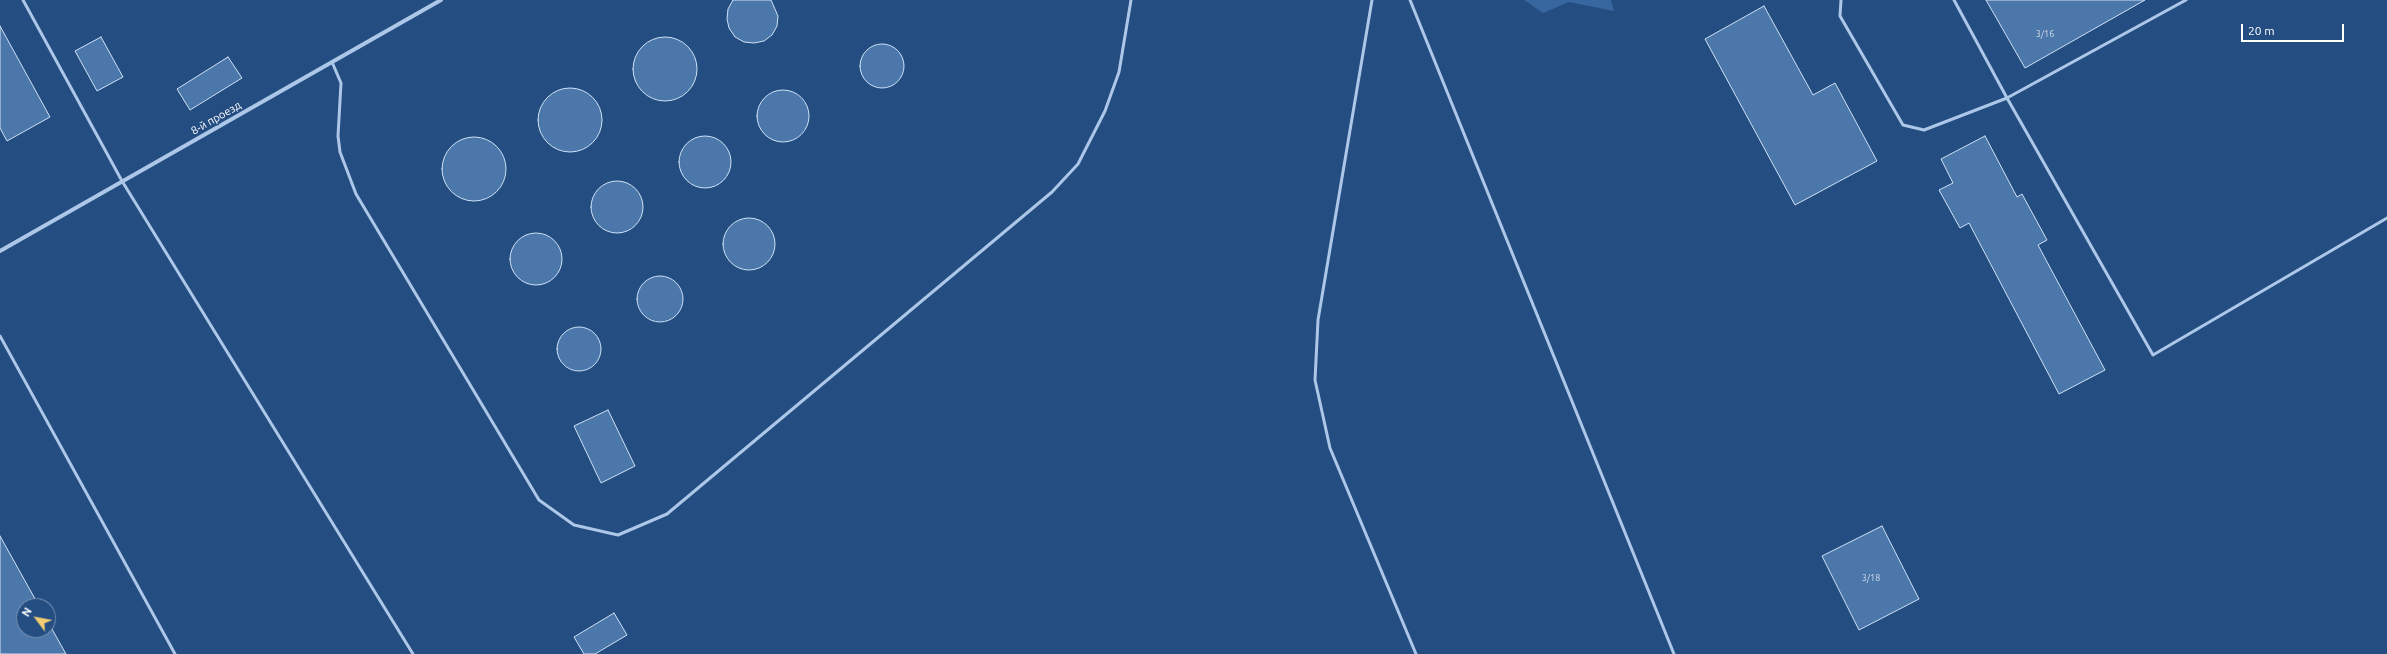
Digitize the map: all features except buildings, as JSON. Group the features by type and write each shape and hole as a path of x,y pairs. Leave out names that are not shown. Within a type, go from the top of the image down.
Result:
{"street":[{"name":"8-й проезд","path":"0,251 441,0"}],"lane":[{"path":"23,0 122,181 413,654"},
{"path":"332,62 341,83 338,136 340,152 356,194 539,500 574,525 618,535 667,514 1052,192 1078,164 1105,111 1119,72 1131,0"},
{"path":"1372,0 1318,320 1315,380 1330,448 1416,654"},
{"path":"1410,0 1674,654"},
{"path":"1841,0 1840,16 1904,125 1924,130 2008,98 2186,0"},
{"path":"1954,0 2153,355 2387,218"},
{"path":"0,336 175,654"}],"shaded area":[{"path":"1524,0 1611,0 1614,11 1569,2 1543,13"}]}
